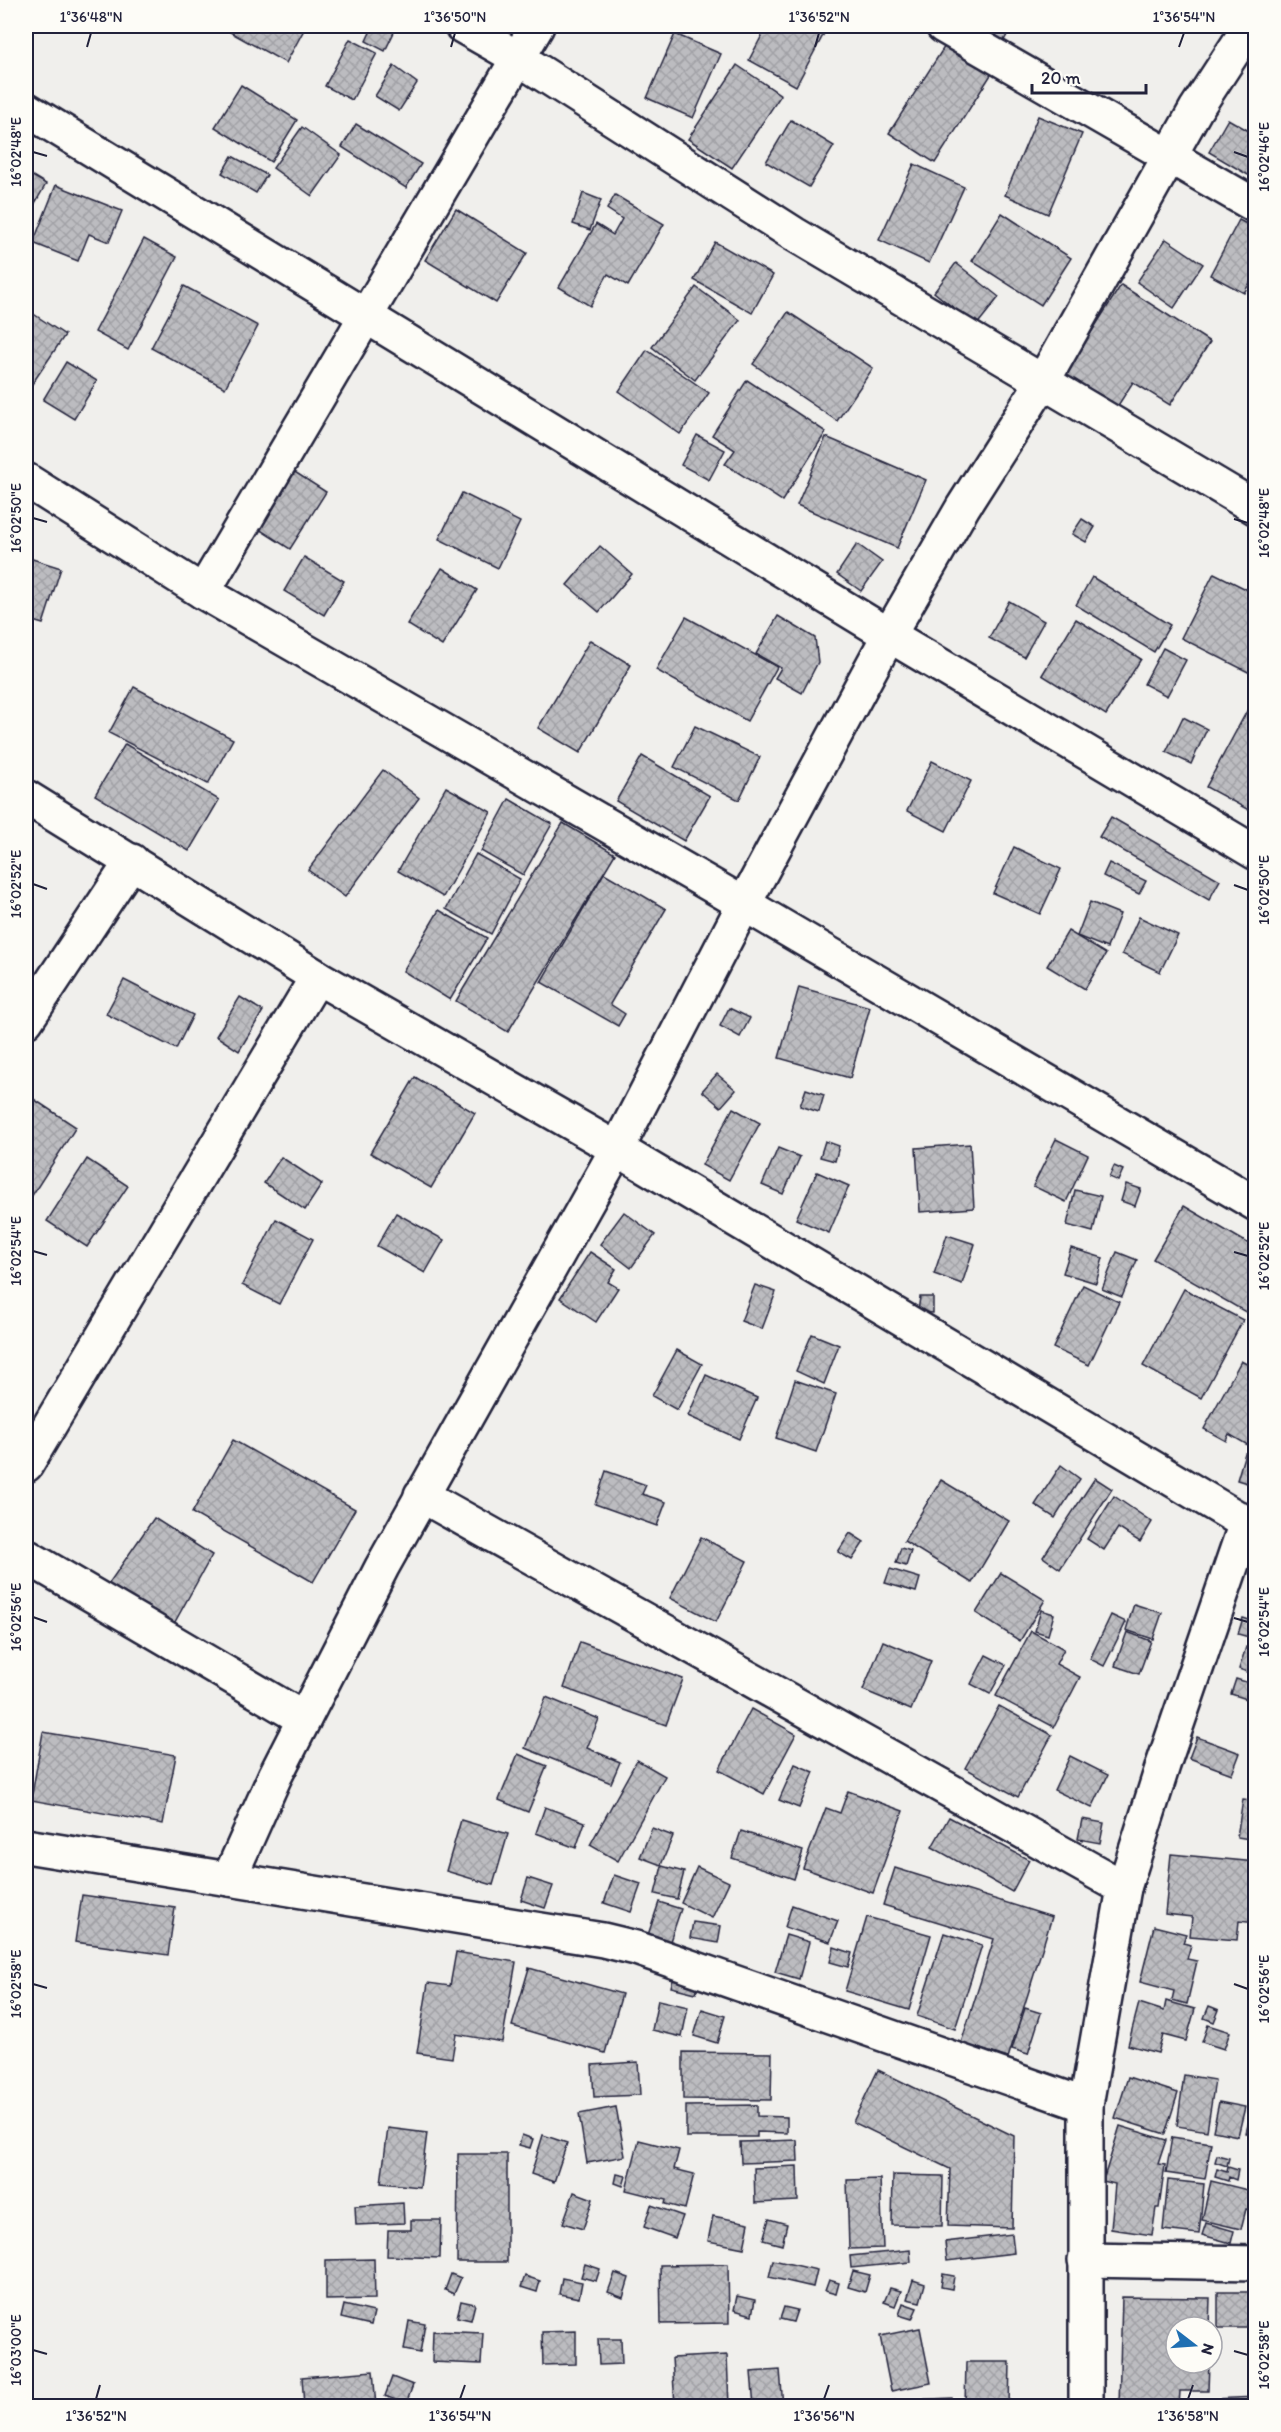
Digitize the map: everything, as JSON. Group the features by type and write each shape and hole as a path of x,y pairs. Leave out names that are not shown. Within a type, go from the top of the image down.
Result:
{"street":[{"path":"462,26 519,58 794,234 1256,508"},
{"path":"203,592 537,26"},
{"path":"943,26 1256,206"},
{"path":"229,1879 275,1776 421,1495 617,1149 744,904 889,635 963,507 1042,383 1196,109 1251,27"},
{"path":"26,109 889,635 1256,853"},
{"path":"26,480 203,592 744,904 1256,1204"},
{"path":"26,797 317,977 617,1149 1251,1526 1162,1765 1124,1888 1086,2105 1086,2406"},
{"path":"26,1021 132,861"},
{"path":"26,1465 317,977"},
{"path":"421,1495 1124,1888"},
{"path":"26,1556 304,1719"},
{"path":"26,1846 603,1940 636,1948 1086,2105"},
{"path":"1085,2260 1256,2263"}],"building":[{"path":"234,26 306,26 286,63 230,32"},
{"path":"373,26 397,26 385,51 366,41"},
{"path":"767,26 828,26 796,86 749,60"},
{"path":"969,26 1012,26 1002,44"},
{"path":"675,34 721,54 693,118 647,98"},
{"path":"350,39 377,53 352,100 325,86"},
{"path":"948,41 994,70 935,163 889,133"},
{"path":"737,65 781,95 732,168 688,139"},
{"path":"394,66 417,83 399,111 375,96"},
{"path":"241,85 297,120 271,162 215,127"},
{"path":"1038,116 1082,134 1048,214 1005,195"},
{"path":"1228,119 1256,135 1256,163 1248,175 1209,152"},
{"path":"791,120 834,146 809,187 766,162"},
{"path":"356,124 421,164 406,188 342,147"},
{"path":"302,127 341,155 312,196 273,168"},
{"path":"232,156 267,175 256,193 222,173"},
{"path":"914,164 964,187 929,263 879,240"},
{"path":"26,172 46,184 26,219"},
{"path":"56,185 122,211 109,242 89,234 78,261 33,243"},
{"path":"583,193 601,200 590,230 573,224"},
{"path":"615,195 664,224 628,286 608,274 590,306 559,287 596,224 613,235 622,219 607,209"},
{"path":"456,209 527,253 496,303 425,260"},
{"path":"1002,213 1071,258 1041,305 972,261"},
{"path":"1239,220 1256,229 1256,272 1244,293 1210,275"},
{"path":"144,239 177,257 128,350 95,332"},
{"path":"1166,239 1203,264 1174,308 1137,282"},
{"path":"715,242 773,275 752,313 694,280"},
{"path":"956,263 999,297 976,326 934,292"},
{"path":"1121,285 1210,342 1170,405 1133,382 1117,407 1065,374"},
{"path":"184,286 258,326 225,388 151,348"},
{"path":"696,287 740,320 695,380 652,347"},
{"path":"26,309 65,335 28,390 26,388"},
{"path":"788,312 873,368 837,421 753,364"},
{"path":"647,350 709,393 680,434 619,391"},
{"path":"66,362 97,381 74,419 43,400"},
{"path":"747,380 826,432 782,501 725,464 735,450 712,435"},
{"path":"697,435 725,450 709,480 681,465"},
{"path":"826,437 926,480 897,548 797,505"},
{"path":"287,467 326,492 290,549 251,524"},
{"path":"462,493 520,522 498,568 439,539"},
{"path":"1082,519 1095,527 1086,542 1072,534"},
{"path":"857,544 882,562 861,591 837,574"},
{"path":"600,546 632,574 599,612 567,585"},
{"path":"26,557 61,568 43,624 26,619"},
{"path":"304,557 344,581 324,615 284,591"},
{"path":"442,568 477,590 442,646 407,624"},
{"path":"1214,573 1256,594 1256,676 1181,638"},
{"path":"1092,577 1170,625 1154,652 1076,605"},
{"path":"1009,601 1044,621 1024,657 989,638"},
{"path":"778,616 815,638 818,662 802,693 775,678 781,668 756,654"},
{"path":"686,617 777,667 747,721 656,670"},
{"path":"1076,619 1141,659 1106,715 1042,675"},
{"path":"590,640 631,665 580,753 538,728"},
{"path":"1163,648 1186,660 1167,696 1144,684"},
{"path":"134,687 233,739 208,784 109,733"},
{"path":"1248,709 1256,713 1256,814 1206,787"},
{"path":"1183,717 1207,729 1191,764 1166,752"},
{"path":"695,726 760,757 739,800 674,767"},
{"path":"125,744 219,800 189,851 95,795"},
{"path":"642,756 710,796 684,841 616,801"},
{"path":"932,761 971,781 946,831 907,811"},
{"path":"383,770 419,798 345,897 308,870"},
{"path":"446,787 491,812 443,897 398,871"},
{"path":"509,799 552,824 523,875 481,851"},
{"path":"1111,817 1220,880 1209,900 1099,837"},
{"path":"563,823 615,854 508,1032 456,1001"},
{"path":"1014,847 1061,869 1040,914 993,893"},
{"path":"476,854 520,879 491,934 446,909"},
{"path":"1109,863 1146,881 1139,894 1103,876"},
{"path":"604,873 666,909 610,1004 625,1014 618,1026 541,982"},
{"path":"1090,902 1120,914 1107,948 1077,936"},
{"path":"439,910 487,938 450,1000 403,971"},
{"path":"1139,917 1178,935 1160,972 1122,954"},
{"path":"1068,931 1106,954 1085,989 1047,966"},
{"path":"124,980 193,1015 176,1049 106,1014"},
{"path":"799,987 870,1007 850,1078 779,1058"},
{"path":"240,997 263,1011 239,1051 216,1036"},
{"path":"729,1008 750,1018 740,1037 720,1026"},
{"path":"717,1074 736,1090 721,1107 702,1091"},
{"path":"415,1077 475,1113 431,1188 370,1153"},
{"path":"806,1089 824,1095 819,1112 800,1106"},
{"path":"26,1094 76,1127 26,1205"},
{"path":"733,1108 760,1123 729,1180 702,1165"},
{"path":"1056,1139 1088,1155 1066,1202 1033,1186"},
{"path":"825,1141 839,1146 835,1161 820,1157"},
{"path":"970,1144 974,1208 920,1212 916,1148"},
{"path":"778,1148 800,1157 783,1194 762,1185"},
{"path":"281,1157 322,1184 305,1210 264,1183"},
{"path":"87,1159 128,1186 87,1247 47,1221"},
{"path":"1114,1166 1123,1170 1118,1181 1109,1177"},
{"path":"817,1172 849,1186 829,1233 796,1219"},
{"path":"1126,1184 1141,1189 1135,1206 1121,1201"},
{"path":"1075,1190 1101,1196 1093,1232 1067,1225"},
{"path":"1184,1206 1256,1248 1256,1318 1153,1259"},
{"path":"624,1212 655,1235 631,1268 600,1244"},
{"path":"396,1213 444,1240 425,1273 377,1246"},
{"path":"276,1219 313,1239 279,1304 242,1285"},
{"path":"947,1235 975,1244 962,1284 934,1274"},
{"path":"1071,1248 1103,1258 1096,1283 1063,1273"},
{"path":"590,1252 616,1269 608,1282 618,1288 596,1322 560,1298"},
{"path":"1117,1252 1137,1260 1122,1297 1102,1289"},
{"path":"755,1285 776,1292 762,1329 741,1321"},
{"path":"1083,1285 1119,1302 1089,1365 1053,1348"},
{"path":"1184,1289 1243,1320 1201,1398 1143,1366"},
{"path":"920,1297 933,1297 933,1313 918,1312"},
{"path":"812,1334 839,1345 824,1384 796,1371"},
{"path":"677,1350 702,1364 677,1410 652,1396"},
{"path":"1241,1361 1256,1369 1256,1438 1251,1447 1229,1434 1226,1441 1204,1429"},
{"path":"706,1375 757,1398 739,1439 688,1416"},
{"path":"795,1380 836,1394 816,1452 776,1438"},
{"path":"233,1440 355,1509 313,1582 192,1513"},
{"path":"1245,1453 1254,1456 1247,1483 1237,1480"},
{"path":"1061,1465 1080,1479 1055,1518 1035,1505"},
{"path":"606,1471 646,1485 642,1494 666,1502 657,1526 595,1504"},
{"path":"1095,1478 1112,1489 1060,1569 1043,1557"},
{"path":"941,1480 1009,1521 972,1583 904,1541"},
{"path":"1114,1496 1152,1522 1140,1542 1118,1528 1104,1550 1087,1539"},
{"path":"154,1518 212,1555 171,1629 105,1589"},
{"path":"850,1533 864,1542 852,1560 838,1552"},
{"path":"701,1537 747,1561 716,1622 670,1598"},
{"path":"901,1548 911,1551 906,1566 896,1563"},
{"path":"890,1569 920,1578 916,1592 885,1583"},
{"path":"1001,1573 1045,1600 1020,1641 976,1613"},
{"path":"1134,1604 1162,1613 1153,1639 1126,1630"},
{"path":"1041,1610 1054,1614 1048,1635 1035,1631"},
{"path":"1111,1615 1126,1622 1104,1666 1090,1659"},
{"path":"1243,1618 1256,1622 1256,1639 1238,1634"},
{"path":"1031,1631 1064,1649 1056,1664 1080,1677 1054,1727 996,1696"},
{"path":"1127,1632 1151,1641 1139,1674 1115,1666"},
{"path":"883,1641 931,1661 911,1710 863,1690"},
{"path":"580,1642 683,1679 666,1725 564,1688"},
{"path":"1246,1647 1256,1650 1256,1675 1239,1669"},
{"path":"986,1655 1006,1665 990,1694 971,1684"},
{"path":"1236,1679 1256,1685 1256,1702 1231,1694"},
{"path":"546,1697 599,1719 587,1748 620,1762 611,1783 525,1748"},
{"path":"999,1706 1052,1735 1018,1797 965,1768"},
{"path":"751,1709 796,1734 764,1794 719,1770"},
{"path":"43,1732 176,1755 163,1824 31,1800"},
{"path":"1197,1737 1240,1753 1232,1774 1189,1758"},
{"path":"518,1754 547,1766 528,1812 499,1800"},
{"path":"1070,1756 1108,1775 1092,1808 1054,1790"},
{"path":"637,1760 665,1776 618,1861 590,1845"},
{"path":"795,1764 814,1772 799,1808 779,1800"},
{"path":"848,1791 903,1811 873,1893 803,1868 826,1808 840,1813"},
{"path":"1243,1799 1256,1801 1256,1840 1237,1837"},
{"path":"545,1807 585,1822 576,1848 536,1833"},
{"path":"949,1817 1029,1860 1012,1892 932,1847"},
{"path":"1082,1819 1104,1823 1100,1843 1078,1839"},
{"path":"461,1820 508,1834 493,1885 446,1871"},
{"path":"652,1828 673,1836 661,1865 640,1857"},
{"path":"741,1831 803,1851 794,1879 732,1858"},
{"path":"1171,1854 1256,1862 1256,1923 1239,1921 1237,1940 1190,1936 1192,1917 1165,1914"},
{"path":"662,1866 684,1872 677,1899 655,1894"},
{"path":"697,1867 729,1882 712,1918 681,1903"},
{"path":"895,1868 1052,1917 1008,2058 961,2043 994,1939 883,1905"},
{"path":"614,1875 641,1884 631,1912 604,1903"},
{"path":"528,1878 553,1886 545,1908 521,1900"},
{"path":"82,1895 175,1908 168,1955 75,1942"},
{"path":"659,1902 681,1909 669,1944 647,1938"},
{"path":"792,1905 838,1921 830,1942 785,1927"},
{"path":"867,1917 931,1935 909,2010 845,1991"},
{"path":"693,1922 721,1926 718,1943 690,1938"},
{"path":"1154,1926 1186,1934 1183,1943 1191,1945 1187,1959 1197,1961 1187,2004 1172,2000 1174,1991 1140,1982"},
{"path":"944,1933 982,1945 955,2029 917,2016"},
{"path":"786,1935 809,1942 799,1979 775,1972"},
{"path":"834,1947 852,1953 848,1967 830,1962"},
{"path":"456,1952 516,1962 502,2042 456,2034 452,2058 417,2053 428,1983 450,1986"},
{"path":"529,1968 622,1994 605,2053 512,2026"},
{"path":"674,1975 699,1981 696,1993 671,1987"},
{"path":"658,2000 688,2007 682,2037 652,2030"},
{"path":"1166,2001 1195,2009 1186,2041 1163,2035 1158,2053 1128,2045 1139,2003 1164,2011"},
{"path":"1209,2006 1219,2010 1214,2022 1204,2018"},
{"path":"1025,2008 1041,2013 1028,2054 1012,2049"},
{"path":"702,2009 725,2016 717,2043 694,2036"},
{"path":"1208,2025 1230,2032 1224,2049 1202,2042"},
{"path":"683,2052 772,2053 771,2100 683,2099"},
{"path":"638,2062 640,2095 594,2097 592,2065"},
{"path":"878,2070 1014,2136 1012,2228 948,2226 950,2169 853,2122"},
{"path":"1184,2075 1215,2080 1207,2131 1177,2126"},
{"path":"1128,2077 1178,2093 1165,2134 1115,2118"},
{"path":"1219,2102 1245,2107 1238,2136 1213,2131"},
{"path":"757,2105 757,2116 787,2117 787,2133 757,2132 757,2137 686,2137 686,2106"},
{"path":"1253,2105 1256,2106 1256,2135 1246,2133"},
{"path":"616,2107 625,2156 587,2163 579,2114"},
{"path":"1120,2126 1166,2140 1158,2164 1165,2165 1159,2208 1156,2208 1152,2235 1111,2229 1115,2184 1103,2181"},
{"path":"388,2128 427,2133 420,2187 381,2183"},
{"path":"522,2135 533,2139 530,2148 519,2145"},
{"path":"543,2135 567,2143 554,2182 531,2174"},
{"path":"1172,2137 1211,2143 1205,2179 1166,2173"},
{"path":"639,2140 679,2150 674,2169 694,2174 685,2209 665,2204 666,2200 626,2190"},
{"path":"797,2140 798,2161 741,2163 740,2142"},
{"path":"458,2154 507,2154 507,2262 457,2262"},
{"path":"1217,2155 1229,2158 1227,2166 1215,2162"},
{"path":"797,2166 798,2201 755,2203 754,2168"},
{"path":"1228,2167 1238,2170 1236,2180 1229,2177 1228,2181 1215,2177 1217,2169 1227,2172"},
{"path":"617,2174 626,2176 623,2186 615,2183"},
{"path":"893,2175 943,2176 942,2226 892,2225"},
{"path":"880,2179 883,2248 849,2249 847,2180"},
{"path":"1168,2180 1204,2184 1199,2234 1163,2230"},
{"path":"1211,2181 1256,2192 1256,2212 1246,2209 1241,2229 1202,2220"},
{"path":"574,2192 593,2199 583,2229 563,2223"},
{"path":"403,2203 404,2223 356,2225 355,2206"},
{"path":"651,2205 683,2216 675,2238 644,2227"},
{"path":"713,2216 749,2223 744,2248 708,2241"},
{"path":"769,2219 787,2224 782,2245 763,2240"},
{"path":"411,2220 441,2220 440,2258 387,2256 388,2230 411,2230"},
{"path":"1206,2223 1234,2231 1231,2243 1202,2235"},
{"path":"1012,2234 1014,2253 947,2261 945,2242"},
{"path":"910,2250 911,2262 851,2268 850,2256"},
{"path":"374,2259 375,2299 326,2300 326,2260"},
{"path":"773,2260 817,2270 813,2287 769,2277"},
{"path":"585,2264 600,2269 596,2281 581,2277"},
{"path":"728,2264 729,2323 661,2324 660,2265"},
{"path":"853,2271 870,2275 865,2292 848,2287"},
{"path":"615,2273 629,2278 623,2298 608,2292"},
{"path":"451,2274 461,2278 454,2294 445,2290"},
{"path":"943,2274 954,2276 952,2289 941,2287"},
{"path":"525,2276 540,2281 537,2292 521,2287"},
{"path":"562,2278 582,2282 579,2298 559,2294"},
{"path":"829,2280 839,2283 836,2294 825,2291"},
{"path":"913,2280 925,2284 920,2302 907,2299"},
{"path":"890,2288 901,2291 895,2306 884,2302"},
{"path":"1218,2292 1256,2292 1256,2328 1224,2328 1224,2315 1218,2315"},
{"path":"737,2296 755,2300 752,2315 734,2310"},
{"path":"1122,2297 1210,2298 1209,2315 1164,2315 1164,2375 1209,2375 1208,2391 1180,2391 1179,2406 1119,2406"},
{"path":"461,2301 475,2304 471,2320 457,2317"},
{"path":"903,2303 917,2308 912,2319 899,2315"},
{"path":"344,2305 374,2312 371,2325 341,2318"},
{"path":"784,2307 797,2310 793,2322 780,2319"},
{"path":"409,2321 425,2324 420,2353 404,2350"},
{"path":"920,2328 931,2383 891,2391 880,2336"},
{"path":"433,2331 483,2333 481,2364 432,2362"},
{"path":"576,2331 576,2364 543,2365 542,2332"},
{"path":"598,2339 621,2339 622,2364 599,2365"},
{"path":"727,2355 729,2406 675,2406 672,2358"},
{"path":"966,2362 1010,2362 1009,2406 965,2406"},
{"path":"780,2370 783,2406 754,2406 751,2372"},
{"path":"373,2371 376,2406 304,2406 302,2377"},
{"path":"392,2377 413,2385 406,2404 385,2396"},
{"path":"1256,2397 1256,2406 1214,2406 1214,2399"},
{"path":"952,2398 952,2406 888,2406 887,2401"}]}
